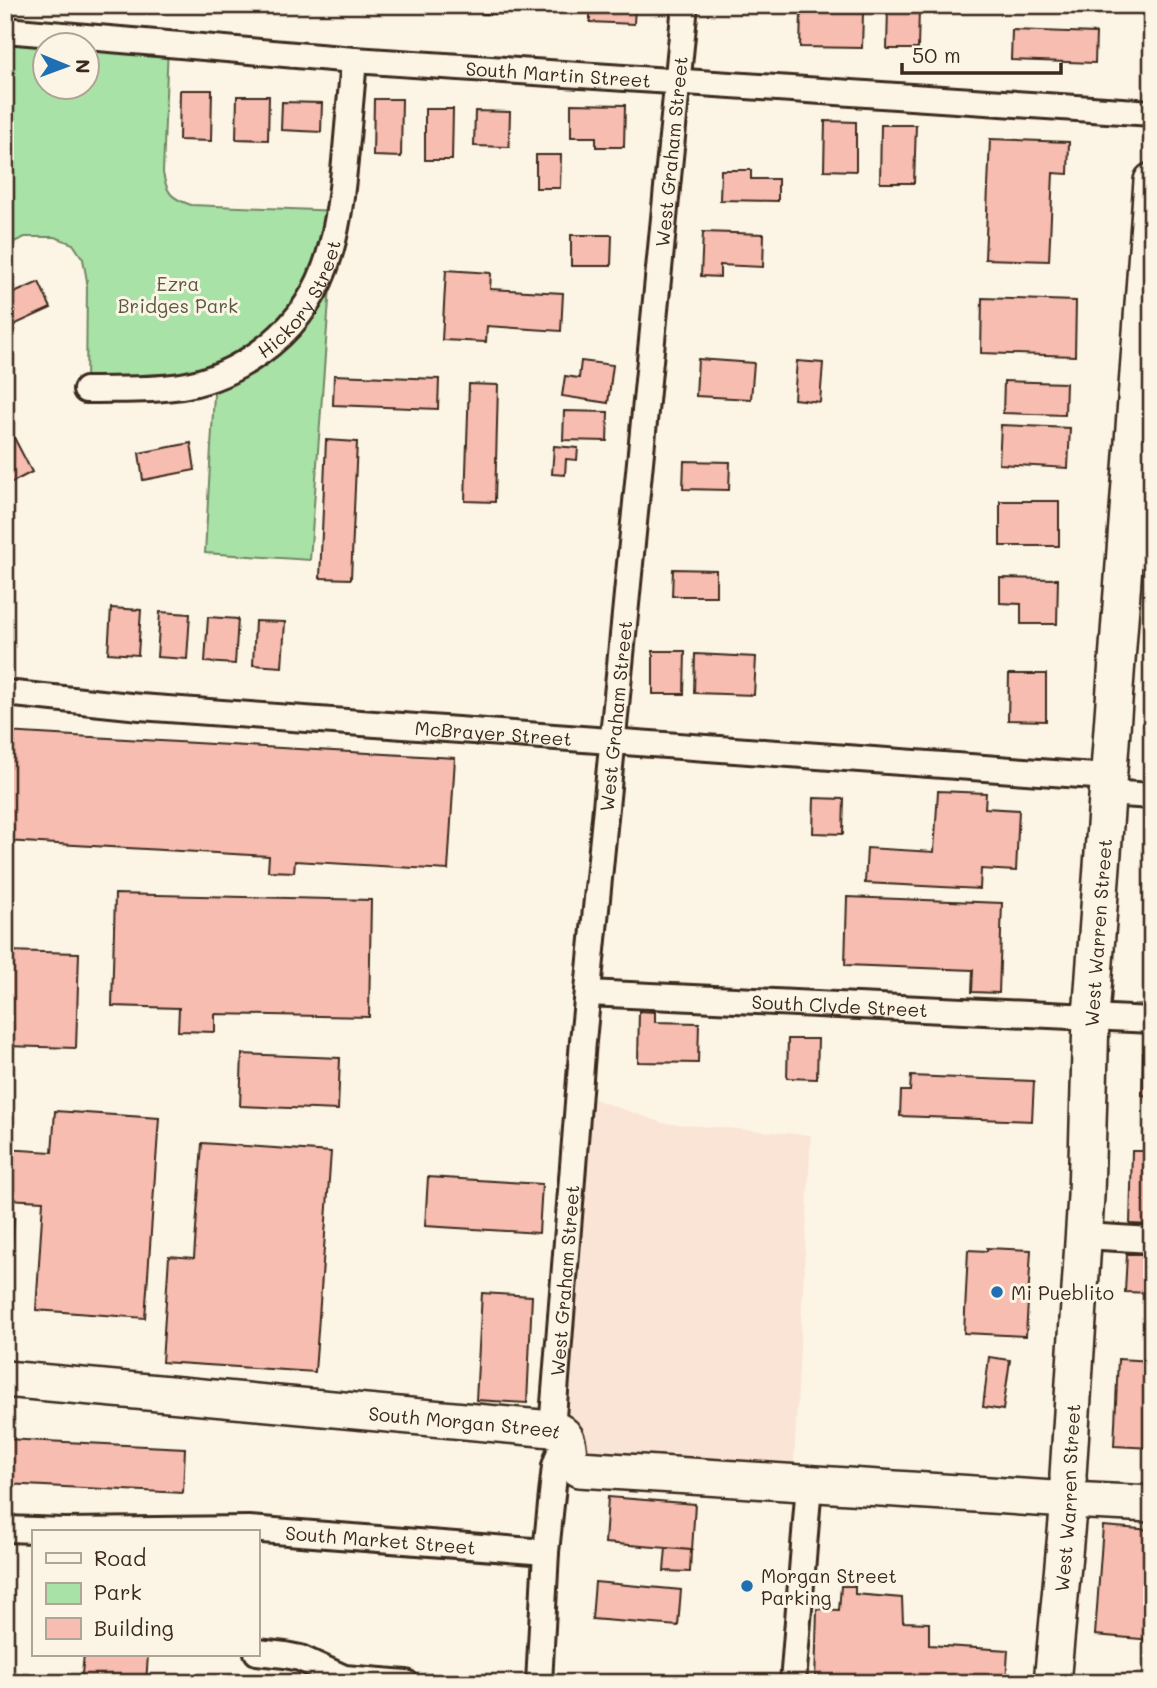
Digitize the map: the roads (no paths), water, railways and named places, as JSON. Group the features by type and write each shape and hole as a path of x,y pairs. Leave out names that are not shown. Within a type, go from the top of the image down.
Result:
{"main road":[{"name":"West Warren Street","path":"1052,1683 1069,1500 1068,1475 1084,1236 1091,1017 1152,181"},
{"name":"South Morgan Street","path":"5,1379 560,1436 573,1465 579,1469 1152,1504"}],"street":[{"name":"West Graham Street","path":"539,1683 546,1552 556,1459 559,1454 588,993 685,5"},
{"name":"South Martin Street","path":"5,30 354,60 1152,113"},
{"name":"Hickory Street","path":"86,390 186,386 216,377 247,362 274,342 302,311 320,283 333,246 340,211 354,60"},
{"name":"McBrayer Street","path":"5,693 140,708 613,741 1108,785 1152,796"},
{"name":"South Clyde Street","path":"588,993 1152,1020"},
{"path":"1084,1236 1152,1240"},
{"path":"793,1683 809,1484"},
{"name":"South Market Street","path":"5,1529 35,1530"},
{"name":"South Market Street","path":"259,1531 546,1552"},
{"path":"259,1652 300,1658 344,1678 406,1683"}],"place":[{"name":"Mi Pueblito","path":"997,1292"},
{"name":"Morgan Street Parking","path":"747,1586"}],"park label":[{"name":"Ezra Bridges Park","path":"178,294"}]}
